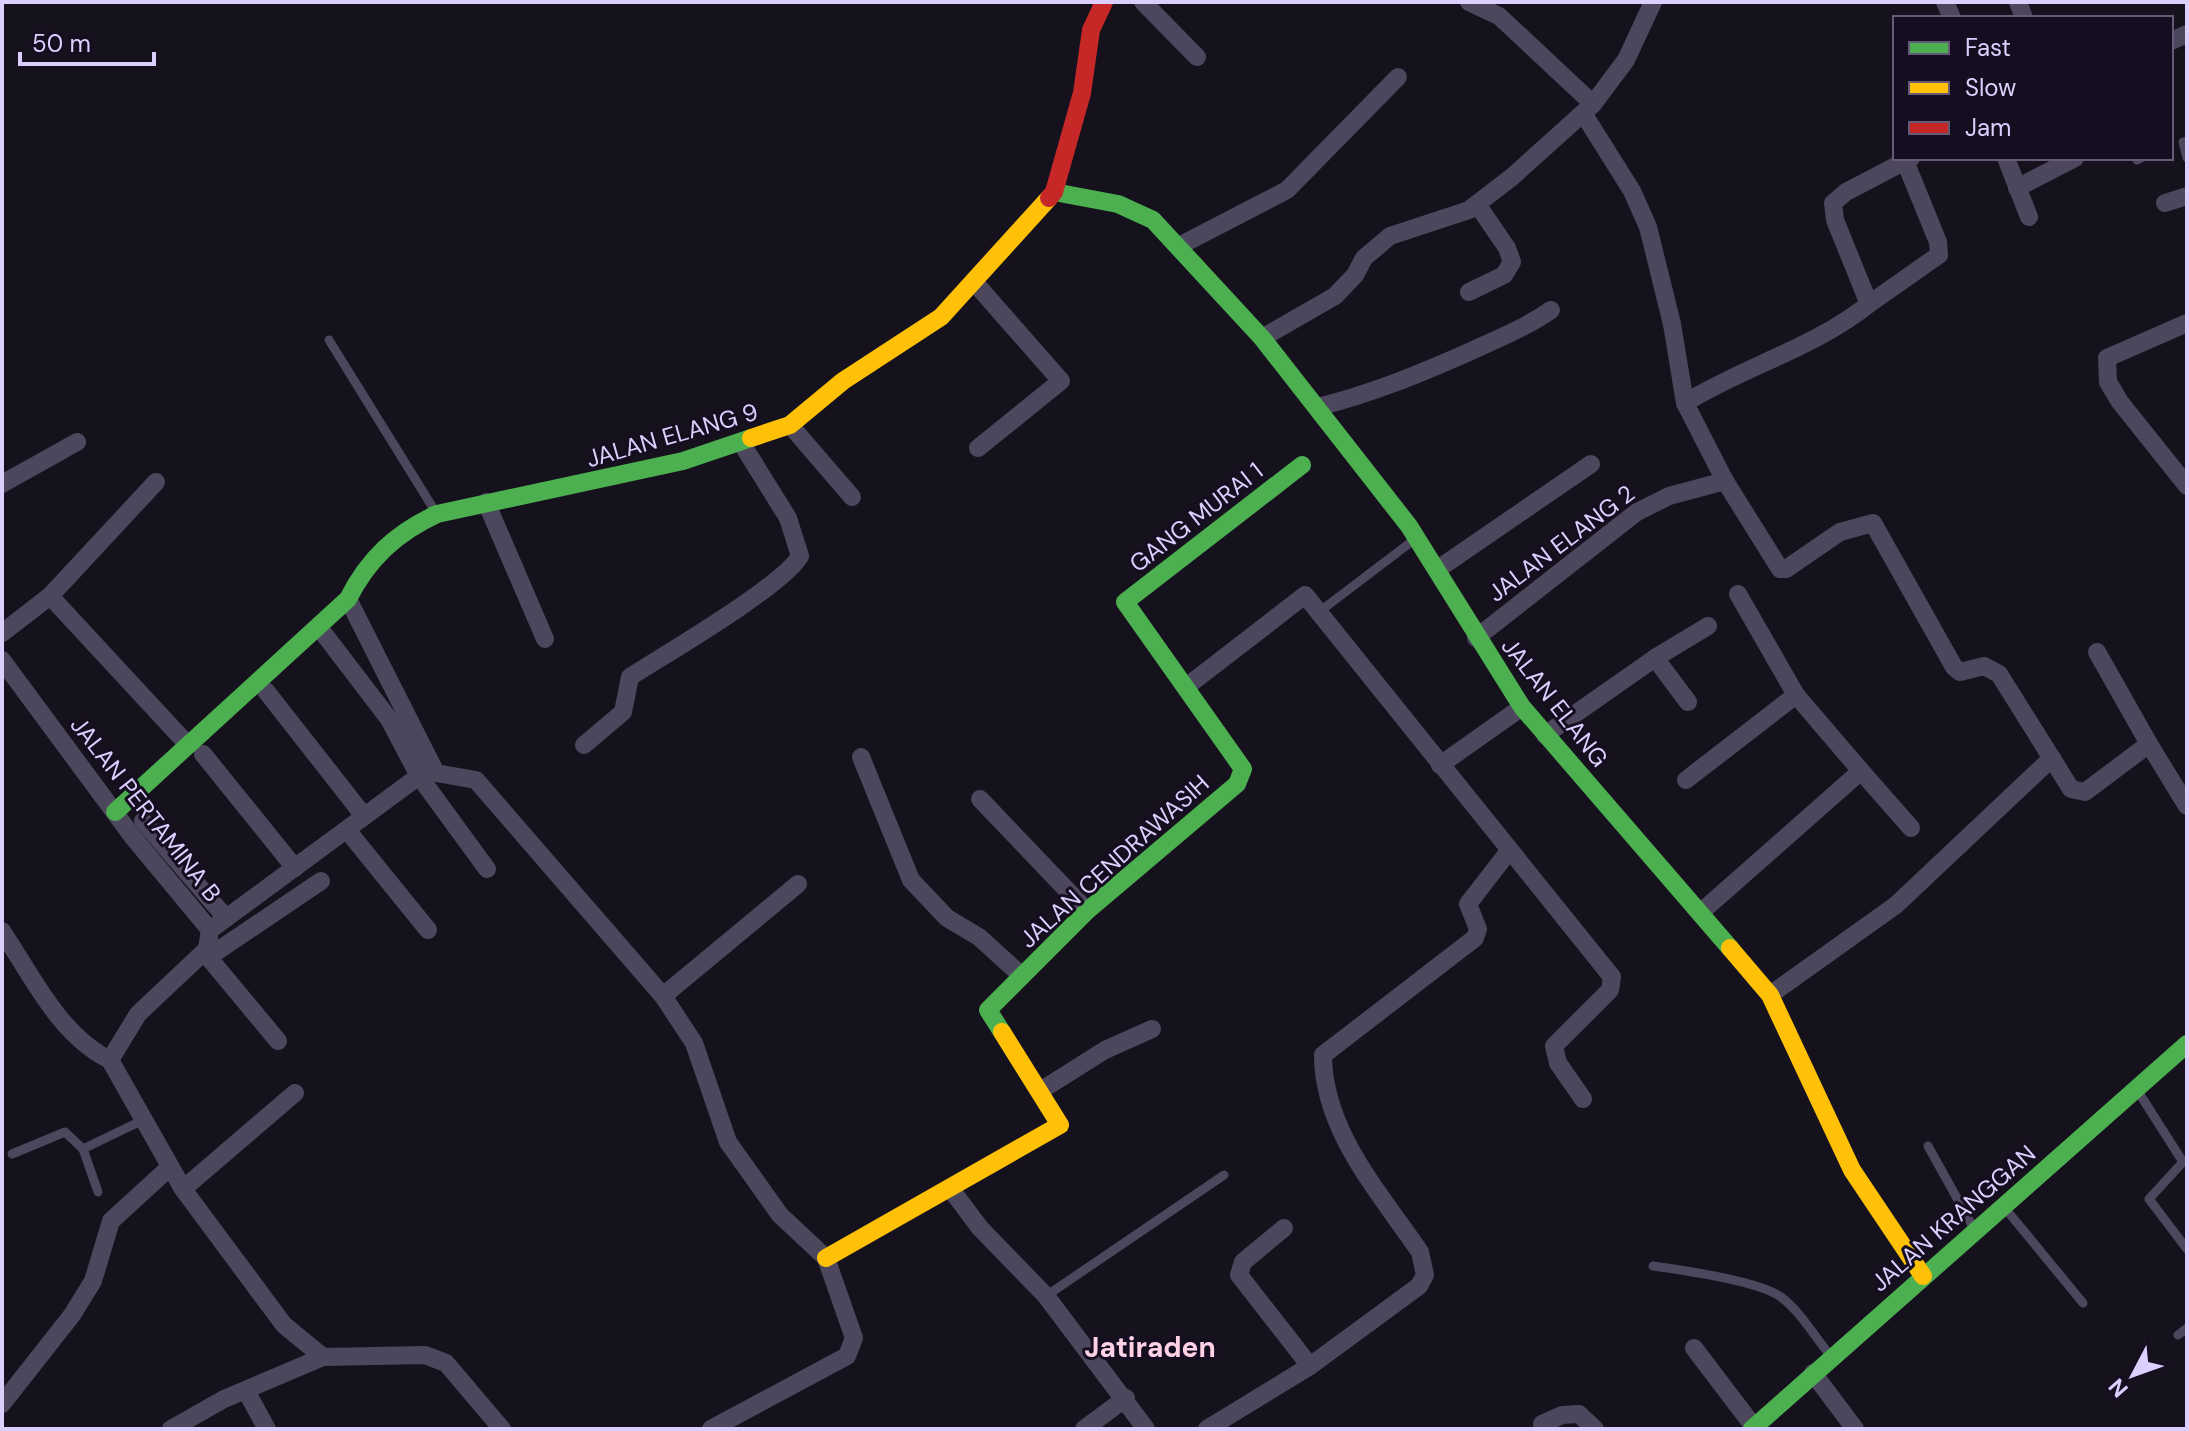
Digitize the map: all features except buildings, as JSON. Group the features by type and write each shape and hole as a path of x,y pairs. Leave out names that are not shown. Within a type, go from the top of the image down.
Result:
{"street":[{"path":"1054,192 1082,93 1091,30 1104,2"},
{"path":"1143,2 1197,57"},
{"path":"1469,2 1499,16 1588,109 1648,227 1672,324 1685,403 1725,481 1783,570 1840,532 1873,523 1954,667 1960,672 1984,666 1999,674 2071,789 2085,792 2149,744"},
{"path":"1262,338 1335,296 1355,275 1364,258 1390,236 1447,218 1477,204 1588,109 1626,60 1653,2"},
{"path":"1179,246 1287,190 1398,77"},
{"path":"1869,304 1835,220 1833,203 1846,192 1906,160"},
{"path":"1685,403 1712,386 1835,330 1939,255 1938,242 1908,160"},
{"path":"2007,160 2029,217"},
{"path":"2017,188 2071,160"},
{"name":"JALAN ELANG","path":"1054,192 1137,209 1179,246 1262,338 1318,407 1417,538 1476,638 1522,707 1770,995 1794,1034 1818,1100 1859,1183 1923,1276"},
{"name":"JALAN ELANG 9","path":"115,812 196,750 348,599 358,575 380,549 405,529 437,514 564,489 742,444 790,425 843,381 941,317 975,283 1054,192"},
{"path":"2165,203 2187,196"},
{"path":"1469,292 1504,275 1512,262 1507,248 1477,204"},
{"path":"975,283 1061,381 978,448"},
{"path":"1318,407 1380,391 1415,377 1522,328 1551,310"},
{"path":"2187,323 2107,358 2108,382 2120,402 2187,486"},
{"path":"790,425 852,497"},
{"path":"2,484 77,442"},
{"path":"584,745 623,712 630,677 727,614 790,568 800,556 788,518 742,444"},
{"path":"1438,569 1591,464"},
{"name":"GANG MURAI 1","path":"1186,687 1125,602 1302,465"},
{"name":"JALAN ELANG 2","path":"1476,638 1637,512 1669,496 1725,481"},
{"path":"2,633 50,596 156,482"},
{"path":"486,502 545,639"},
{"path":"1738,594 1796,695 1911,828"},
{"path":"1186,687 1305,595 1612,977 1610,990 1554,1046 1558,1063 1583,1099"},
{"path":"50,596 196,750 295,868"},
{"path":"348,599 436,773 476,780 663,996 694,1043 728,1142 780,1215 826,1258 854,1338 847,1356 711,1429"},
{"path":"1545,735 1655,658 1708,626"},
{"path":"324,634 389,719 419,776 487,869"},
{"path":"2097,652 2187,806"},
{"path":"1655,658 1688,702"},
{"name":"JALAN PERTAMINA B","path":"2,660 278,1041"},
{"name":"JALAN CENDRAWASIH","path":"950,1188 1057,1129 1060,1119 988,1010 1087,911 1237,784 1241,776 1243,769 1186,687"},
{"path":"266,691 364,816"},
{"path":"1686,780 1796,695"},
{"path":"1440,765 1522,707"},
{"path":"861,757 911,880 947,918 979,937 1022,976"},
{"path":"1770,995 1896,905 2052,758"},
{"path":"1700,913 1861,771"},
{"path":"110,1060 138,1014 207,944 226,918 419,776"},
{"path":"980,799 1087,911"},
{"path":"143,821 226,918"},
{"path":"347,830 428,930"},
{"path":"1207,1429 1310,1366 1419,1286 1425,1275 1420,1252 1340,1132 1323,1084 1323,1055 1475,938 1478,929 1468,904 1509,851"},
{"path":"207,944 216,952 321,881"},
{"path":"663,996 798,884"},
{"path":"2,931 62,1021 87,1049 110,1060 183,1189 284,1325 323,1357"},
{"path":"1040,1091 1105,1050 1152,1029"},
{"name":"JALAN KRANGGAN","path":"1753,1428 1813,1373 1825,1349 1923,1276 2187,1044"},
{"path":"183,1189 295,1093"},
{"path":"2,1404 72,1315 93,1281 111,1221 170,1167"},
{"path":"826,1258 950,1188 980,1228 1046,1296 1126,1398 1146,1429"},
{"path":"1284,1228 1243,1262 1239,1275 1310,1366"},
{"path":"1694,1348 1753,1428"},
{"path":"171,1429 323,1357 425,1355 446,1363 502,1429"},
{"path":"1813,1373 1855,1429"},
{"path":"246,1391 267,1429"},
{"path":"1084,1429 1126,1398"},
{"path":"1542,1424 1562,1415 1579,1414 1595,1429"}],"lane":[{"path":"2185,142 2187,158"},
{"path":"329,340 437,514"},
{"path":"1319,612 1417,538"},
{"path":"2136,1089 2183,1162 2149,1199 2187,1249"},
{"path":"83,1149 143,1120"},
{"path":"12,1154 65,1132 83,1149 98,1192"},
{"path":"1928,1146 1975,1231"},
{"path":"1046,1296 1224,1175"},
{"path":"2004,1206 2083,1303"},
{"path":"1653,1266 1686,1270 1772,1292 1786,1302 1825,1349"},
{"path":"2178,1335 2187,1328"}],"traffic: fast":[{"path":"1054,192 1118,204 1153,220 1262,338 1409,526 1522,707 1730,948"},
{"path":"115,812 348,599 374,560 396,539 422,521 437,514 683,461 751,438"},
{"path":"1002,1032 988,1010 1087,911 1237,784 1243,769 1125,602 1302,465"},
{"path":"1752,1429 2187,1044"}],"traffic: slow":[{"path":"751,438 790,425 843,381 941,317 1049,198"},
{"path":"1730,948 1770,995 1852,1170 1923,1276"},
{"path":"826,1258 1060,1125 1002,1032"}],"traffic: jam":[{"path":"1049,198 1054,192 1082,93 1091,30 1104,2"}],"district":[{"name":"Jatiraden","path":"1150,1347"}]}
